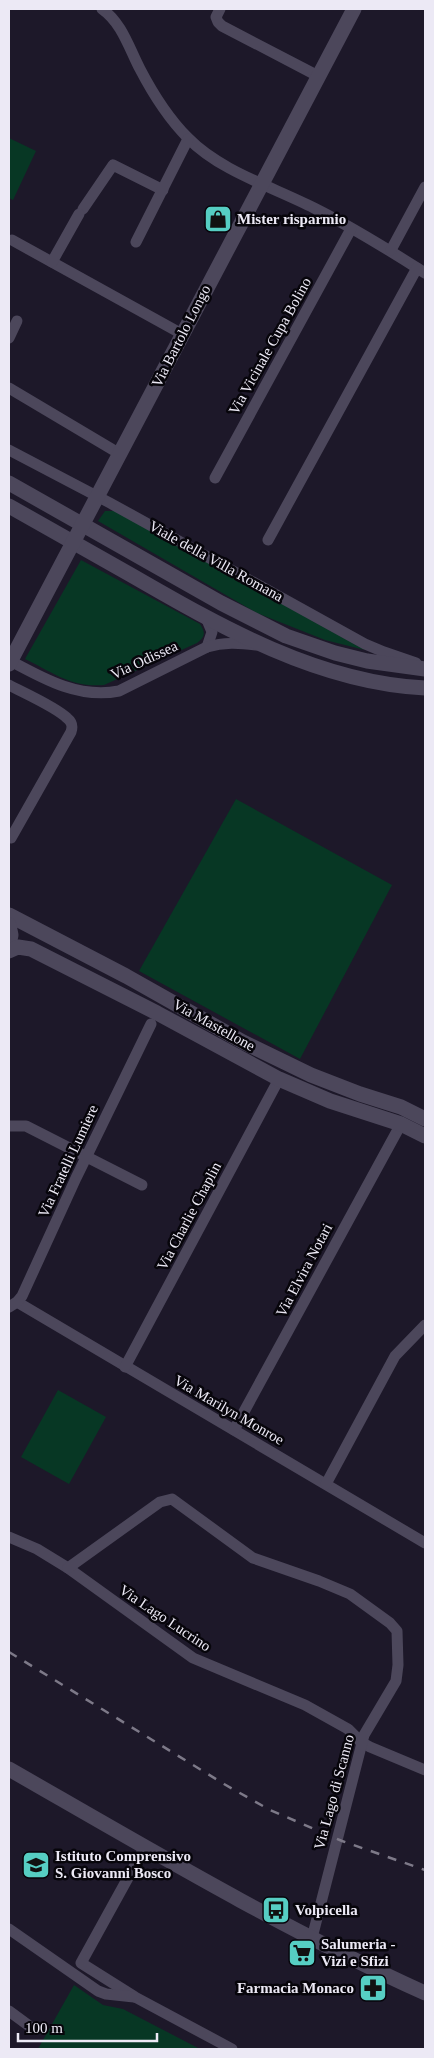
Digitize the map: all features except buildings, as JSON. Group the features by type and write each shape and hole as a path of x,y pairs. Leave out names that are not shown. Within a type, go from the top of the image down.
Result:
{"street":[{"path":"102,9 116,20 160,104 188,139 221,163 314,208 391,250 421,270 273,536"},
{"path":"220,9 216,18 222,26 318,76"},
{"name":"Via Bartolo Longo","path":"9,662 98,497 354,9"},
{"path":"136,242 188,139"},
{"path":"52,262 81,212 113,165 163,190"},
{"path":"391,250 425,187"},
{"name":"Via Vicinale Cupa Bolino","path":"215,478 351,229"},
{"path":"12,240 182,334"},
{"path":"9,338 17,321"},
{"path":"9,388 120,454"},
{"name":"Viale della Villa Romana","path":"9,450 365,644 425,667"},
{"name":"Viale della Villa Romana","path":"9,483 221,603 286,636 335,653 367,661 425,667"},
{"path":"9,506 208,620 268,647 336,673 405,687 425,688"},
{"path":"207,647 212,632 208,620"},
{"name":"Via Odissea","path":"9,662 60,686 87,693 106,694 120,691 207,647 220,643 268,647"},
{"path":"9,685 63,714 71,722 72,726 71,732 10,838"},
{"name":"Via Mastellone","path":"9,915 126,976 243,1042 294,1067 360,1094 401,1107 425,1119"},
{"path":"9,925 11,935 9,944"},
{"name":"Via Mastellone","path":"9,951 18,948 31,949 157,1013 279,1079 330,1101 401,1124 425,1136"},
{"name":"Via Fratelli Lumiere","path":"13,1305 22,1296 87,1155 151,1024"},
{"name":"Via Charlie Chaplin","path":"125,1367 279,1079"},
{"name":"Via Elvira Notari","path":"234,1430 401,1124"},
{"path":"9,1126 26,1126 87,1155 142,1185"},
{"name":"Via Marilyn Monroe","path":"13,1305 125,1367 425,1543"},
{"path":"326,1484 395,1356 425,1325"},
{"name":"Via Lago di Scanno","path":"68,1568 160,1502 172,1499 253,1558 350,1594 394,1628 399,1640 396,1680 364,1735 312,1938"},
{"name":"Via Lago Lucrino","path":"9,1537 37,1549 68,1568 188,1654 305,1705 348,1729 362,1742 425,1770"},
{"path":"9,1769 145,1847 312,1938 425,1992"},
{"path":"145,1847 81,1963 135,1997 232,2049"},
{"path":"9,1929 98,1991 106,1994 135,1997"},
{"path":"9,2011 28,2025"}],"green space":[{"path":"9,138 36,151 13,200 9,198"},
{"path":"105,511 115,511 365,650 325,640 257,613 98,521"},
{"path":"81,560 200,624 204,632 202,639 104,685 72,682 25,659"},
{"path":"236,799 392,885 300,1059 139,971"},
{"path":"58,1390 106,1417 69,1484 21,1457"},
{"path":"74,1985 103,2005 123,2009 200,2049 38,2049"}],"railway":[{"path":"9,1652 224,1784 270,1810 342,1841 425,1870"}],"place":[{"name":"Mister risparmio","path":"218,219"},
{"name":"Istituto Comprensivo S. Giovanni Bosco","path":"36,1865"},
{"name":"Volpicella","path":"276,1910"},
{"name":"Salumeria - Vizi e Sfizi","path":"302,1953"},
{"name":"Farmacia Monaco","path":"373,1988"}]}
